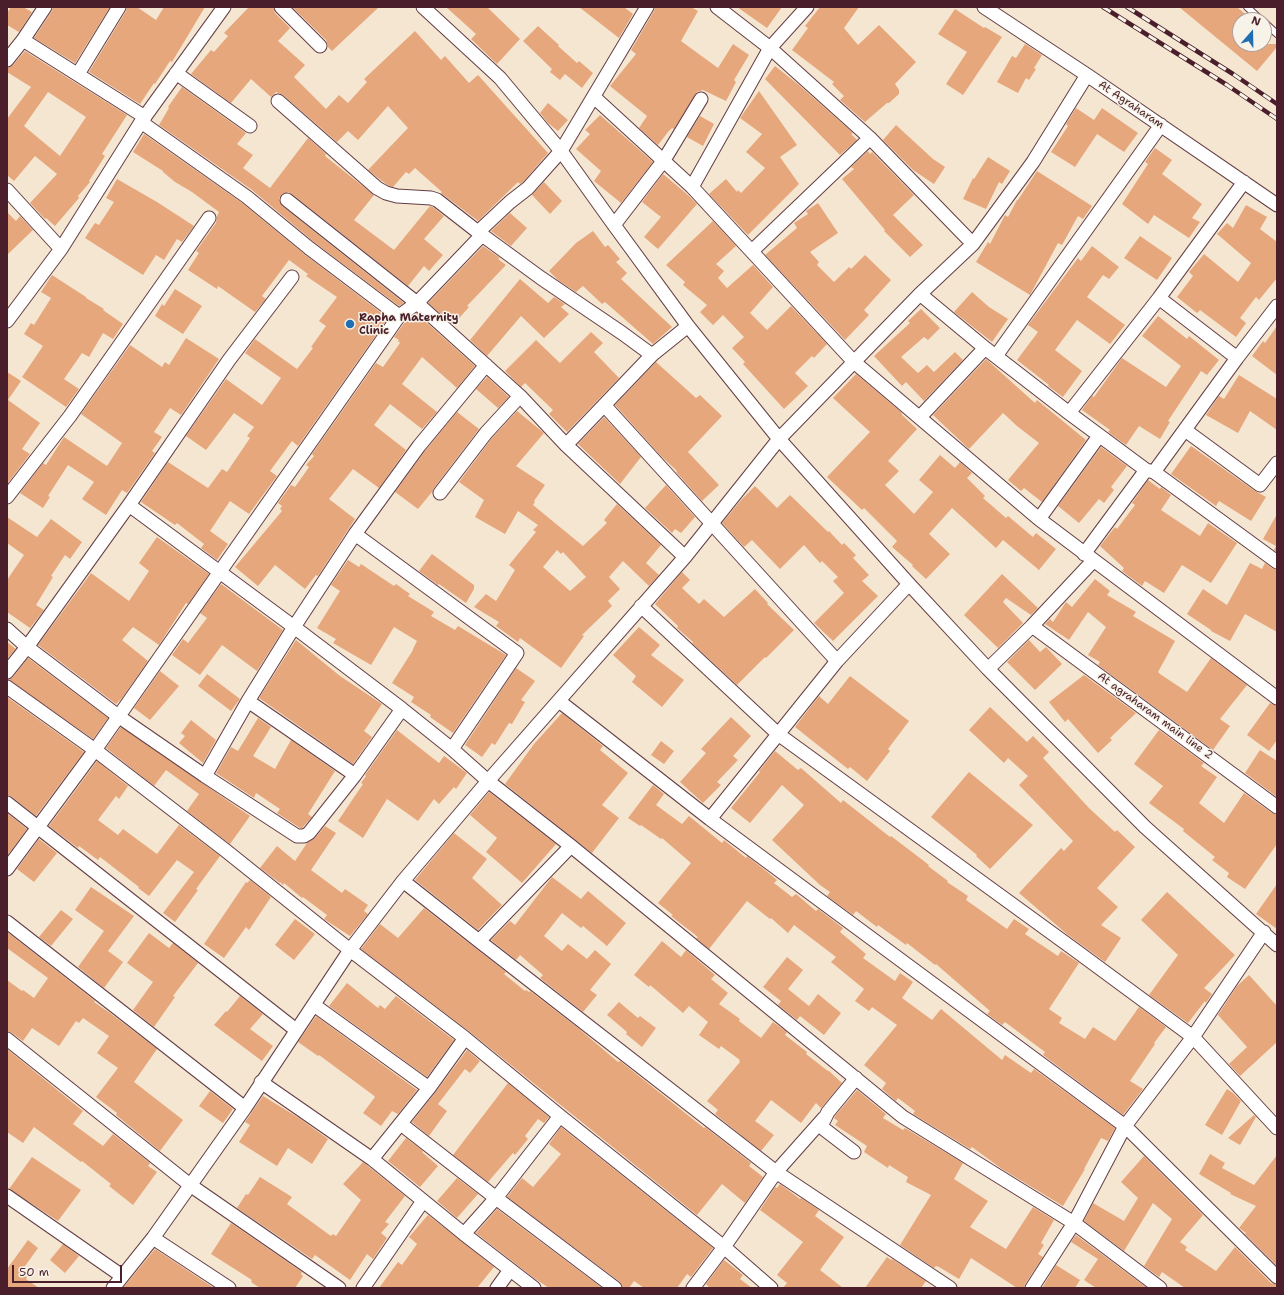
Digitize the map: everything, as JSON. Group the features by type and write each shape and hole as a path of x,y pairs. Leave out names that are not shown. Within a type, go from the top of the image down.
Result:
{"street":[{"path":"7,60 23,40 45,7"},
{"path":"78,74 119,7"},
{"path":"7,321 61,249 143,119 224,7"},
{"path":"281,7 320,46"},
{"path":"423,7 500,78 562,151 688,326 778,439 908,584 988,669 1145,827 1277,945"},
{"path":"717,7 770,48 870,138 973,244"},
{"path":"692,187 770,48 807,7"},
{"name":"At Agraharam","path":"984,7 1161,125 1277,205"},
{"path":"7,869 95,750 399,316 417,303 510,202 528,188 562,151 594,97 642,9"},
{"path":"23,40 78,74 143,119 247,197 309,248 399,316"},
{"path":"176,73 250,126"},
{"path":"113,1288 152,1238 245,1108 350,950 403,881 488,781 685,557 778,439 920,294 973,244 1033,162 1087,75"},
{"path":"594,97 692,187 854,362 1039,519 1277,698"},
{"path":"614,225 664,160 700,99"},
{"path":"278,101 377,188 386,194 438,200 480,234 652,355"},
{"path":"920,417 990,352 1161,125"},
{"path":"752,252 870,138"},
{"path":"1069,413 1159,298 1244,182"},
{"path":"7,190 61,249"},
{"path":"287,200 417,303 520,396 566,445 685,557"},
{"path":"7,497 70,416 209,218"},
{"path":"7,672 27,647 129,505 229,360 292,277"},
{"path":"920,294 990,352 1099,436 1277,562"},
{"path":"1159,298 1237,358"},
{"path":"988,669 1032,626 1088,557 1150,471 1185,430 1277,306"},
{"path":"566,445 652,355 688,326"},
{"path":"205,776 248,701 355,534 419,446 486,365"},
{"path":"440,493 486,433 520,396"},
{"path":"604,405 837,661"},
{"path":"1185,430 1260,485 1277,463"},
{"path":"1039,519 1099,436"},
{"path":"129,505 402,709 452,749 488,781 571,846 903,1117 1074,1223 1160,1288"},
{"path":"355,534 517,652 452,749"},
{"path":"710,819 837,661 908,584"},
{"path":"641,606 778,734 1193,1037 1277,1128"},
{"name":"At agraharam main line 2","path":"1032,626 1277,807"},
{"path":"7,629 27,647 118,716 205,776 297,836 304,836 309,833 355,775 402,709"},
{"path":"7,687 95,750 226,850 350,950 465,1038 724,1247 771,1288"},
{"path":"248,701 355,775"},
{"path":"559,701 710,819 1126,1126 1277,1276"},
{"path":"7,803 296,1030"},
{"path":"478,941 571,846"},
{"path":"403,881 776,1172 950,1288"},
{"path":"7,922 245,1108"},
{"path":"1032,1288 1074,1223 1126,1126 1193,1037 1264,932"},
{"path":"314,1005 429,1088"},
{"path":"372,1159 429,1088 465,1038"},
{"path":"7,1039 190,1185 339,1288"},
{"path":"693,1288 724,1247 776,1172 824,1118 856,1078"},
{"path":"261,1082 372,1159 464,1234 534,1288"},
{"path":"464,1234 496,1198 560,1116"},
{"path":"824,1118 822,1124 824,1129 854,1152"},
{"path":"401,1124 615,1288"},
{"path":"7,1196 122,1276"},
{"path":"363,1288 423,1201"},
{"path":"152,1238 229,1288"},
{"path":"497,1288 510,1270"}],"building":[{"path":"11,7 23,7 32,12 19,32 7,25 7,13"},
{"path":"53,7 110,7 75,63 34,38 52,11"},
{"path":"127,7 137,7 156,20 164,7 205,7 172,62 170,61 140,104 89,72"},
{"path":"249,7 273,7 275,13 290,28 278,41 305,65 294,77 326,109 339,95 348,103 367,82 364,79 415,31 441,60 445,56 469,83 478,75 548,153 523,182 520,184 518,182 478,221 441,193 442,192 415,168 409,174 406,172 393,187 389,186 368,170 408,128 388,106 358,140 348,131 337,142 283,95 276,92 271,97 251,79 231,103 191,74 211,50 214,52 228,36 224,33"},
{"path":"292,7 379,7 332,51 328,47 326,40"},
{"path":"446,7 487,7 520,39 497,64 471,39 476,34"},
{"path":"579,7 624,7 633,14 619,38"},
{"path":"655,7 691,7 698,11 681,41 718,68 733,44 749,55 734,80 736,82 726,101 703,90 697,92 674,129 672,128 668,132 658,145 639,128 647,116 610,86 636,54 631,50"},
{"path":"737,7 782,7 767,28"},
{"path":"820,7 859,7 844,28 858,45 879,25 916,62 895,84 899,90 899,94 865,122 840,100 844,96 832,84 834,82 792,50 808,28 805,26"},
{"path":"1179,7 1237,7 1243,12 1232,12 1232,50"},
{"path":"955,9 984,28 985,27 1002,37 963,95 946,84 967,52 938,34"},
{"path":"538,26 577,63 579,61 593,73 582,88 565,74 560,80 550,72 552,69 523,41"},
{"path":"1025,44 1042,55 1034,68 1036,69 1029,80 1026,78 1018,93 997,82 1012,56 1016,58"},
{"path":"1272,44 1277,44 1277,47 1257,71 1234,52 1272,52"},
{"path":"25,51 127,115 102,154 105,156 89,181 90,182 78,196 79,198 55,226 46,218 45,219 30,203 57,174 35,156 14,181 7,175 7,119 31,87 7,72 7,68 13,65","holes":["48,92 86,117 60,156 24,126"]},
{"path":"775,66 799,85 853,133 851,134 857,140 840,155 765,79"},
{"path":"182,87 246,133 237,144 253,155 243,168 270,188 308,138 326,154 325,156 374,195 354,220 394,250 430,206 433,207 444,216 424,239 443,255 429,271 424,266 408,286 292,194 288,192 281,195 279,199 282,206 404,303 399,306 314,242 252,190 159,125 169,108 168,107"},
{"path":"759,91 797,145 780,157 799,184 748,235 709,194 726,179 737,192 738,190 741,193 765,168 746,152 762,134 740,118"},
{"path":"548,103 568,120 558,131 548,123 540,113"},
{"path":"1076,108 1094,120 1102,108 1138,133 1124,152 1097,134 1075,167 1051,152 1068,126 1066,124"},
{"path":"600,115 653,162 621,203 594,181 601,171 576,149 590,134 585,130"},
{"path":"700,116 714,124 703,146 687,137"},
{"path":"896,125 933,159 945,167 934,184 913,170 883,140"},
{"path":"144,134 242,203 304,254 388,318 298,446 292,441 270,471 277,476 249,514 230,501 210,531 228,544 217,560 201,548 204,544 177,523 175,525 141,502 168,462 208,488 222,469 227,472 250,438 247,436 254,427 234,413 206,450 186,436 226,379 262,405 281,378 245,353 255,339 297,369 313,348 311,347 326,326 319,321 337,297 306,276 308,274 289,260 262,296 266,299 255,312 218,286 217,289 188,270 199,253 196,251 216,223 219,212 192,192 175,182 163,171 133,152"},
{"path":"1155,148 1172,160 1162,174 1202,204 1192,218 1200,222 1189,238 1154,215 1148,224 1122,204 1148,164 1145,162"},
{"path":"868,151 870,154 872,152 914,195 893,215 923,245 910,257 884,231 885,230 842,179 854,169 851,167"},
{"path":"988,157 1010,171 1002,184 999,182 986,209 963,199 973,178 974,179"},
{"path":"1037,171 1092,206 1083,219 1078,216 1062,245 1058,243 1030,295 976,262 988,242 990,244 1005,215 1008,217 1017,200"},
{"path":"663,174 697,204 658,249 644,237 661,217 642,202"},
{"path":"117,179 157,202 194,226 182,242 177,239 164,260 156,255 143,275 85,238 95,223 99,225 114,202 106,198"},
{"path":"544,182 562,201 550,214 532,195"},
{"path":"818,203 838,233 810,252 819,262 817,265 834,282 849,267 851,269 865,255 891,280 864,310 869,315 845,340 765,255 797,228 794,223 808,214 806,211"},
{"path":"1246,205 1267,217 1260,229 1277,242 1277,278 1259,300 1256,297 1240,318 1246,323 1236,337 1200,310 1197,313 1177,297 1193,276 1189,272 1204,254 1238,282 1251,263 1217,234 1227,223 1233,228"},
{"path":"7,212 16,221 20,216 33,230 7,255"},
{"path":"510,213 527,228 511,246 491,231"},
{"path":"713,221 736,246 716,264 724,271 718,278 727,288 753,265 773,287 750,313 767,330 791,306 827,344 814,358 812,356 795,373 808,386 784,409 743,364 745,362 732,348 744,337 723,315 713,325 700,312 707,305 683,285 685,282 666,265"},
{"path":"593,231 605,247 608,245 620,259 616,262 627,273 621,279 672,327 653,344 605,302 602,304 583,286 576,292 558,280 549,271 576,243"},
{"path":"1140,236 1172,258 1157,280 1124,258"},
{"path":"483,246 500,258 498,259 506,265 467,306 469,307 453,325 428,303"},
{"path":"1092,246 1119,267 1109,279 1103,275 1087,297 1125,325 1110,344 1077,320 1055,350 1082,371 1063,397 1017,360 1038,332 1028,325 1078,258 1081,261"},
{"path":"52,275 104,309 103,310 123,324 113,339 103,333 89,357 82,353 64,379 79,389 66,407 22,377 43,346 24,334 31,323 34,325 51,298 41,292"},
{"path":"520,279 548,303 554,297 565,304 561,307 569,314 544,338 521,316 487,356 470,340"},
{"path":"175,289 202,306 183,334 155,316 162,304 164,306"},
{"path":"972,292 989,307 1008,319 992,342 954,312"},
{"path":"921,309 940,328 928,340 924,337 901,357 918,373 927,365 934,372 955,352 963,360 924,401 906,382 902,386 874,356 910,323 908,321"},
{"path":"416,313 475,366 457,388 422,357 402,384 437,412 422,429 390,404 374,425 406,450 379,488 353,469 329,499 355,519 318,576 316,575 305,589 275,565 258,586 235,567 282,511 280,509 282,506 278,503 291,485 295,487 309,467 306,465 314,456 312,454 376,363 383,367 400,343 398,341 399,340 394,337 405,322"},
{"path":"1158,316 1187,339 1189,336 1219,360 1207,375 1201,371 1168,421 1170,422 1160,439 1139,426 1126,445 1108,432 1110,430 1082,410 1092,396 1094,397 1122,358 1166,387 1181,366 1142,336"},
{"path":"1277,326 1277,375 1252,356 1263,341 1265,343"},
{"path":"591,332 603,343 594,352 619,378 567,432 549,414 553,410 525,383 521,387 505,371 536,340 560,363"},
{"path":"186,338 219,359 181,415 170,408 154,432 162,437 152,451 155,453 127,493 122,490 106,515 82,499 94,482 68,465 48,496 50,497 43,508 20,493 43,463 46,465 64,437 107,466 122,443 81,414 130,345 162,367 165,362 169,365"},
{"path":"986,359 1035,403 1037,400 1086,440 1042,502 1024,488 1021,491 1008,480 1039,443 1003,413 969,449 933,415"},
{"path":"656,362 696,398 700,395 722,416 688,452 719,485 702,501 676,472 677,471 661,456 615,405"},
{"path":"7,372 21,381 8,400 40,423 22,449 30,454 7,484"},
{"path":"856,374 901,412 902,415 917,429 888,461 899,471 885,485 914,514 933,492 919,480 940,455 955,468 960,462 972,473 967,478 985,496 983,498 1006,518 1008,516 1033,537 1036,533 1056,549 1039,570 1003,540 996,548 952,508 929,534 950,554 926,579 912,566 913,565 892,547 897,541 864,508 862,510 827,477 870,432 833,398"},
{"path":"1239,375 1277,399 1277,430 1250,411 1238,433 1206,415 1219,396 1224,399"},
{"path":"487,377 509,397 498,408 476,389"},
{"path":"517,411 544,433 516,466 545,485 534,501 535,502 533,505 583,546 607,523 604,520 617,504 661,545 646,563 659,575 649,586 623,561 609,577 620,589 608,601 612,606 582,635 584,636 561,668 520,638 518,642 496,626 499,622 474,607 486,594 496,601 515,570 509,565 536,532 533,530 538,525 518,511 505,534 475,517 484,500 459,482 492,438","holes":["557,550 561,554 563,552 586,577 570,591 543,567"]},
{"path":"457,412 479,429 418,509 395,492 425,451"},
{"path":"604,417 641,457 620,484 578,444"},
{"path":"1191,446 1255,491 1266,497 1251,521 1219,501 1216,506 1171,474"},
{"path":"1101,447 1127,466 1111,487 1114,490 1104,503 1099,499 1079,523 1058,506"},
{"path":"1148,480 1160,489 1161,487 1171,495 1161,510 1200,536 1208,523 1237,543 1211,583 1182,565 1164,593 1145,581 1142,586 1122,571 1124,568 1100,546 1115,527 1117,529 1135,505 1132,503"},
{"path":"666,485 695,517 681,533 675,529 672,533 645,508"},
{"path":"755,486 777,508 790,495 842,545 844,543 856,555 853,558 869,575 862,581 878,596 833,641 814,623 844,593 833,581 838,577 822,561 820,563 804,545 780,569 752,540 744,547 722,523"},
{"path":"1277,514 1277,552 1274,550 1276,546 1263,539"},
{"path":"7,517 37,537 51,519 82,542 70,559 65,555 51,576 53,577 36,605 44,610 30,628 7,612 7,580 24,555 7,543"},
{"path":"157,537 209,574 188,604 186,603 159,645 133,627 122,640 148,661 122,698 116,704 38,645 91,573 129,601 149,571 139,563"},
{"path":"432,554 474,585 474,589 466,603 419,571"},
{"path":"348,560 359,567 361,564 394,586 396,584 410,594 408,596 434,612 431,616 455,630 458,626 506,655 453,733 430,717 431,715 411,702 414,697 392,683 417,641 394,627 371,665 333,643 336,639 317,628 340,591 331,585"},
{"path":"1250,563 1262,569 1265,563 1277,570 1277,632 1245,614 1230,641 1211,631 1187,614 1203,589 1227,605"},
{"path":"682,572 690,580 682,588 699,604 704,599 724,617 755,589 768,603 767,604 794,630 737,685 692,643 693,642 677,628 678,626 655,604"},
{"path":"1002,574 1038,608 1031,615 1006,598 1003,602 1023,623 998,648 964,615"},
{"path":"1095,579 1110,591 1107,595 1136,612 1133,616 1175,641 1158,672 1160,674 1187,692 1211,658 1247,685 1220,719 1230,726 1213,750 1098,665 1100,662 1088,655 1106,627 1088,612 1069,640 1045,624 1050,619 1053,622 1066,602 1072,607"},
{"path":"221,584 283,630 257,671 222,645 200,675 172,655 183,639 188,643 207,618 200,613"},
{"path":"639,627 660,645 651,655 684,680 662,707 632,682 636,676 613,655"},
{"path":"296,640 340,676 382,704 364,731 372,737 353,764 259,698"},
{"path":"1029,640 1040,652 1046,647 1062,664 1035,690 1007,662"},
{"path":"7,642 16,649 7,659"},
{"path":"28,658 108,718 93,739 9,680"},
{"path":"516,668 535,681 521,700 525,702 512,724 509,723 495,745 492,743 482,757 465,745"},
{"path":"160,671 179,686 150,720 134,708"},
{"path":"207,674 240,699 231,711 198,686"},
{"path":"1084,675 1136,713 1110,738 1112,740 1098,753 1068,719 1065,722 1049,702"},
{"path":"850,676 909,721 888,749 890,751 867,781 850,767 848,769 795,727 819,696 828,704"},
{"path":"7,697 84,752 36,816 12,797 7,795"},
{"path":"1270,703 1277,706 1277,740 1269,751 1247,735"},
{"path":"990,707 1027,742 1033,736 1049,752 1043,758 1089,808 1115,832 1117,830 1135,847 1097,888 1118,907 1101,925 1121,938 1105,962 1068,935 1019,893 1061,848 1064,851 1073,841 1019,785 1028,776 1008,758 1004,763 969,730"},
{"path":"562,713 603,746 600,750 628,773 602,805 619,818 592,853 505,784 534,744"},
{"path":"731,717 751,736 733,756 738,760 717,782 721,785 703,803 680,782 706,753 701,749"},
{"path":"258,718 271,727 253,756 275,769 291,740 335,771 308,814 312,817 302,828 277,813 280,809 256,793 254,798 216,773 231,747 238,751"},
{"path":"191,720 216,740 203,763 179,743 185,736 181,733"},
{"path":"121,727 250,816 230,844 187,811 199,794 166,770 154,786 106,748"},
{"path":"397,730 439,763 444,756 467,773 456,789 454,787 439,804 434,799 418,821 387,799 363,838 338,821 363,784 361,783 366,776 365,775"},
{"path":"1159,730 1204,763 1201,766 1217,777 1199,803 1224,823 1244,793 1277,815 1277,844 1245,889 1227,877 1229,873 1212,860 1215,857 1183,831 1184,829 1149,803 1163,786 1134,764"},
{"path":"661,741 674,751 664,764 651,755"},
{"path":"1260,750 1277,761 1277,797 1245,773"},
{"path":"775,751 798,770 801,768 841,803 843,800 929,865 928,866 948,881 947,882 968,896 966,900 1007,929 1014,919 1029,929 1025,934 1058,956 1061,951 1079,963 1049,1009 1062,1018 1059,1023 1085,1039 1093,1027 1115,1041 1139,1007 1166,1027 1130,1081 1143,1089 1123,1115 1043,1055 1045,1052 1005,1022 1002,1025 987,1014 990,1011 936,964 935,965 907,943 906,945 878,925 877,927 856,911 853,915 827,896 830,892 820,885 772,840 804,805 782,785 750,823 731,808"},
{"path":"97,761 128,786 119,799 116,796 98,820 118,835 123,829 157,854 179,825 220,856 196,889 198,890 175,922 163,913 194,872 177,860 149,896 100,857 98,860 79,846 78,848 49,826"},
{"path":"969,772 1033,825 990,869 976,856 977,855 931,817"},
{"path":"653,785 664,794 656,805 682,824 689,816 722,843 724,840 777,880 774,883 792,897 796,894 816,911 818,909 843,928 840,932 866,954 863,958 895,981 900,973 913,982 902,998 932,1020 941,1009 1002,1060 1005,1055 1031,1073 1034,1069 1115,1128 1108,1141 1101,1138 1063,1206 1002,1169 972,1147 970,1149 913,1114 915,1111 898,1098 896,1101 882,1089 886,1083 864,1065 897,1025 872,1007 869,1011 855,1001 864,989 831,962 836,957 794,925 788,933 771,918 770,919 747,901 709,949 696,938 698,937 671,916 673,915 658,903 691,863 662,838 661,839 628,818"},
{"path":"489,792 556,844 522,883 486,852 497,838 470,815"},
{"path":"7,813 27,829 7,856"},
{"path":"325,826 336,833 311,870 342,893 345,889 368,905 364,911 368,914 350,936 324,919 327,915 303,897 302,898 284,883 283,885 260,868 277,846 295,861 307,843 315,838"},
{"path":"454,833 487,859 472,878 502,905 478,930 415,880"},
{"path":"39,839 57,853 34,882 17,869"},
{"path":"552,877 581,899 588,891 626,923 607,946 583,926 581,928 562,913 544,936 562,951 568,944 587,959 595,950 611,964 590,990 597,995 583,1012 540,978 543,975 520,955 516,960 491,940 510,921 515,925"},
{"path":"250,880 271,897 249,930 246,927 224,958 204,944 246,882 247,883"},
{"path":"1277,884 1277,929 1256,914"},
{"path":"91,887 134,916 108,951 123,962 104,988 78,967 104,931 75,910"},
{"path":"1167,892 1235,955 1204,988 1212,994 1188,1023 1149,995 1178,955 1141,920"},
{"path":"424,908 506,972 504,974 525,991 530,991 578,1028 618,1062 620,1061 704,1128 705,1127 751,1163 749,1166 763,1177 745,1203 722,1184 697,1215 470,1032 361,949 380,924 398,938"},
{"path":"61,910 73,919 51,946 39,937"},
{"path":"295,919 315,934 294,960 275,945"},
{"path":"7,932 95,1001 94,1002 157,1049 134,1082 183,1120 160,1151 116,1115 117,1113 96,1097 118,1068 97,1053 109,1036 83,1018 79,1023 76,1021 59,1046 32,1028 23,1041 7,1031 7,980 34,998 48,978 7,948"},
{"path":"149,933 169,948 173,943 198,963 173,996 175,997 154,1027 133,1010 153,982 127,963"},
{"path":"662,941 681,957 686,950 715,975 711,979 728,993 719,1004 740,1019 739,1021 761,1038 773,1022 787,1032 785,1035 807,1052 806,1054 842,1083 821,1108 816,1103 801,1123 771,1100 755,1121 774,1135 761,1151 715,1114 718,1110 707,1101 740,1062 740,1060 721,1046 719,1049 699,1035 708,1022 689,1006 683,1013 650,985 649,987 634,975"},
{"path":"787,957 803,970 788,989 809,1006 818,994 841,1013 824,1035 800,1016 797,1020 778,1005 781,1001 763,987"},
{"path":"1249,975 1277,1006 1277,1042 1240,1076 1229,1064 1247,1047 1218,1015 1237,986"},
{"path":"347,983 378,1008 380,1005 385,1009 396,996 454,1040 427,1077 329,1006"},
{"path":"240,996 263,1014 250,1029 273,1046 262,1061 214,1025"},
{"path":"619,1002 638,1018 640,1016 656,1028 642,1047 626,1034 627,1032 607,1015"},
{"path":"316,1016 417,1090 398,1114 392,1111 381,1126 363,1113 375,1097 319,1055 318,1056 298,1042"},
{"path":"7,1049 83,1111 73,1124 103,1146 113,1134 150,1163 148,1166 157,1172 133,1205 109,1186 111,1184 82,1161 81,1162 34,1127 23,1143 7,1132"},
{"path":"467,1050 480,1061 470,1073 465,1069 438,1104 447,1111 429,1136 412,1122"},
{"path":"508,1083 549,1117 544,1123 538,1119 525,1136 528,1139 515,1155 513,1153 488,1182 453,1155"},
{"path":"1227,1089 1241,1101 1222,1135 1205,1125"},
{"path":"857,1090 886,1114 883,1118 903,1130 905,1128 963,1163 954,1179 988,1201 970,1227 1006,1249 1033,1207 1054,1220 1041,1243 1044,1245 1038,1254 1043,1257 1025,1284 1024,1288 1017,1288 971,1258 959,1279 939,1267 936,1266 934,1268 900,1245 931,1195 906,1182 908,1177 889,1165 888,1168 864,1152 867,1146 835,1125 838,1121 834,1118 835,1116"},
{"path":"210,1091 233,1109 223,1123 199,1106"},
{"path":"263,1096 299,1118 328,1139 312,1164 288,1148 277,1166 239,1142 250,1125 245,1122"},
{"path":"1254,1115 1256,1117 1240,1145 1228,1138"},
{"path":"561,1127 713,1248 691,1277 687,1274 677,1288 644,1288 634,1281 629,1288 623,1288 620,1282 507,1197 522,1178 533,1187 561,1154 549,1144"},
{"path":"406,1138 423,1151 422,1152 438,1166 420,1187 388,1161"},
{"path":"1210,1154 1225,1163 1222,1168 1254,1185 1277,1155 1277,1266 1245,1234 1246,1233 1239,1228 1256,1206 1230,1194 1231,1193 1199,1174"},
{"path":"1144,1156 1203,1215 1180,1242 1187,1247 1185,1250 1216,1271 1235,1247 1271,1283 1277,1285 1277,1288 1185,1288 1162,1272 1159,1277 1144,1266 1172,1219 1153,1203 1124,1251 1084,1221 1093,1203 1124,1221 1138,1198 1121,1182"},
{"path":"32,1157 81,1190 58,1221 9,1189"},
{"path":"363,1162 405,1196 385,1222 389,1224 381,1233 387,1238 373,1259 367,1254 350,1280 315,1255 312,1259 237,1208 260,1177 292,1197 287,1204 331,1236 333,1234 336,1236 361,1200 343,1184"},
{"path":"457,1178 478,1194 457,1218 437,1201"},
{"path":"780,1184 800,1199 801,1198 819,1210 815,1216 844,1237 820,1270 843,1288 783,1288 787,1283 777,1275 803,1242 760,1210 775,1187 777,1188"},
{"path":"497,1209 602,1288 549,1288 534,1278 476,1233"},
{"path":"428,1215 494,1267 477,1288 379,1288 398,1262 402,1265 417,1244 409,1237"},
{"path":"231,1223 302,1272 301,1274 303,1276 295,1288 260,1288 251,1282 252,1280 211,1254"},
{"path":"1076,1235 1147,1288 1096,1288 1084,1280 1098,1259 1071,1242"},
{"path":"28,1240 38,1248 20,1273 39,1288 7,1288 7,1269"},
{"path":"63,1244 79,1256 65,1273 50,1260"},
{"path":"155,1249 214,1288 123,1288"},
{"path":"887,1257 926,1281 921,1288 865,1288"},
{"path":"724,1260 743,1275 740,1279 752,1288 710,1288 706,1284"},
{"path":"1056,1265 1080,1280 1075,1288 1042,1288"}],"railway":[{"path":"1103,7 1227,85 1277,119"},
{"path":"1127,7 1233,74 1277,104"}],"place":[{"name":"Rapha Maternity Clinic","path":"350,324"}]}
